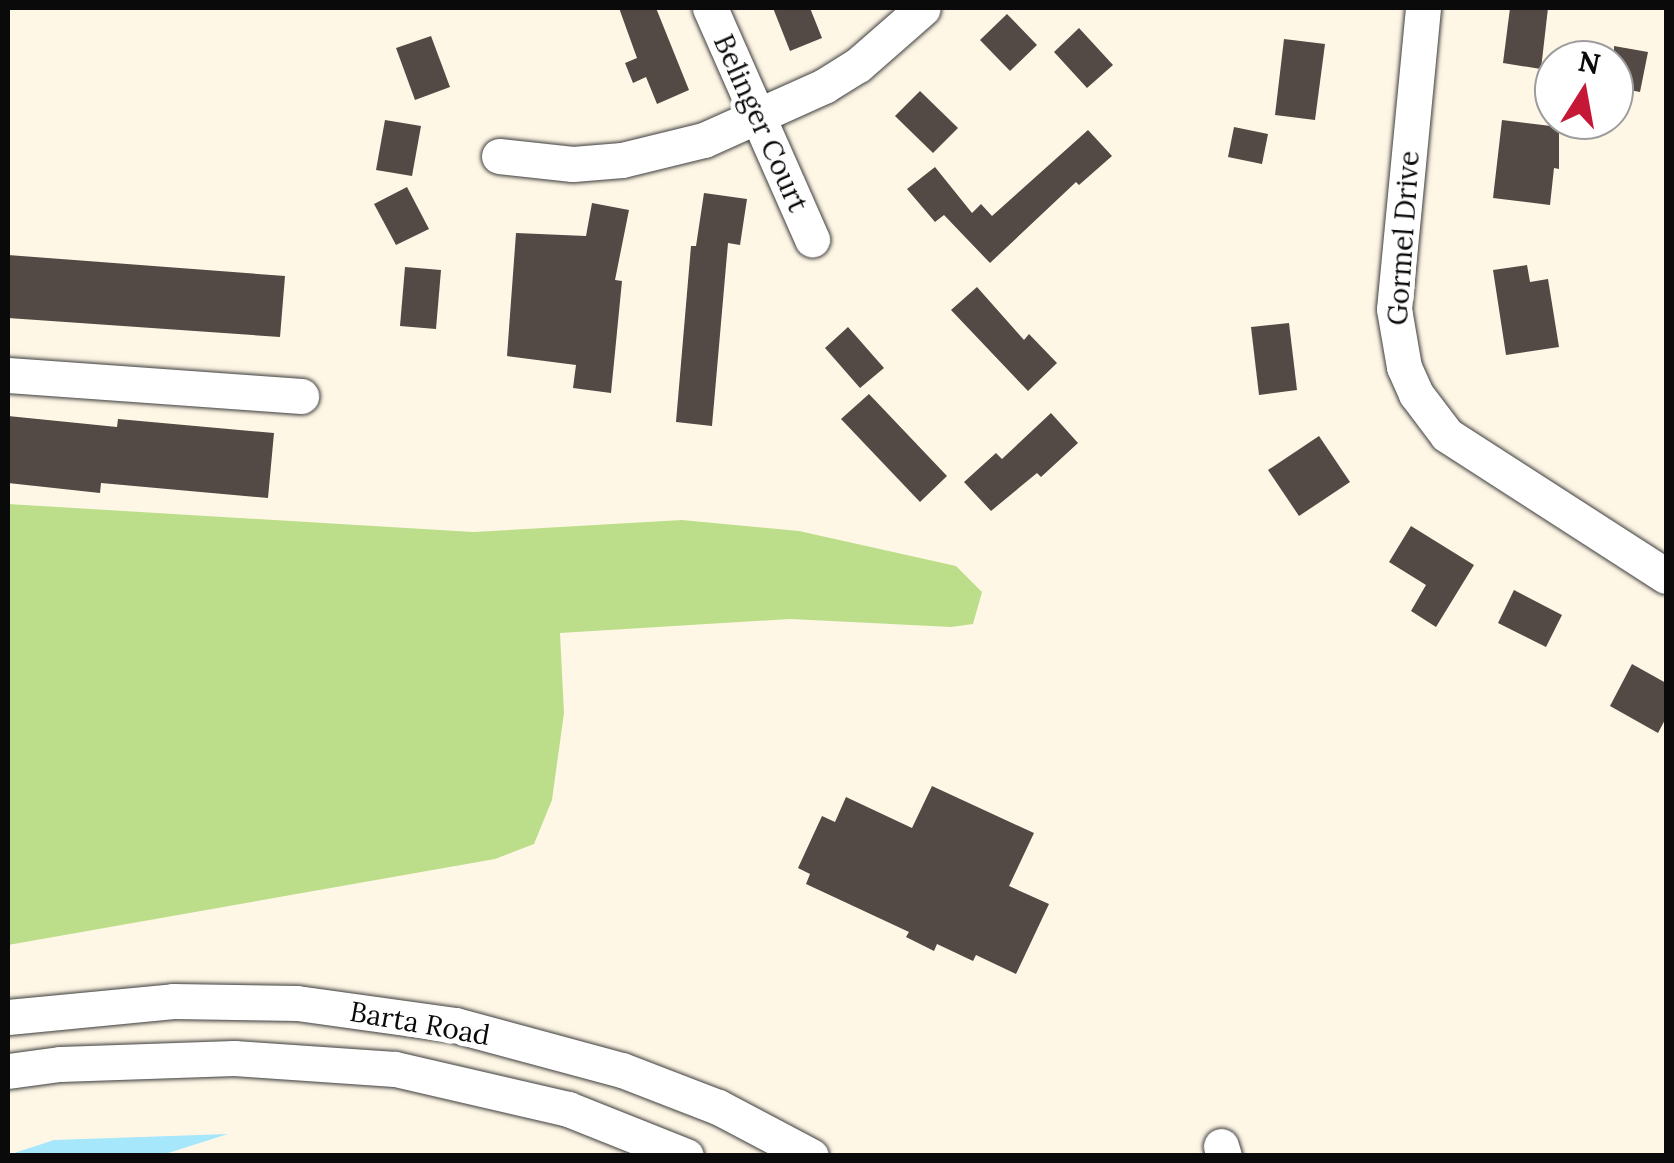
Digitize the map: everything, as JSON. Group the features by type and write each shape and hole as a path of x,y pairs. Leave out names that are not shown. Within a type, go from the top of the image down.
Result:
{"street":[{"name":"Belinger Court","path":"710,8 812,240"},
{"path":"499,156 573,164 622,160 704,140 824,86 858,64 923,8"},
{"name":"Gormel Drive","path":"1423,8 1394,308 1396,337 1410,381 1447,435 1666,576"},
{"path":"8,374 302,396"},
{"name":"Barta Road","path":"8,1017 173,1000 297,1004 455,1025 622,1070 718,1108 811,1156"},
{"name":"Barta Road","path":"8,1072 60,1064 234,1058 396,1069 568,1110 686,1156"}],"green space":[{"path":"8,504 473,532 682,520 799,531 956,566 982,592 973,624 951,627 790,619 560,633 564,713 552,800 534,844 495,859 8,945"}],"water":[{"path":"228,1134 162,1155 8,1155 54,1140"}],"building":[{"path":"619,8 656,8 689,90 657,104 646,77 633,83 625,63 637,58"},
{"path":"773,8 810,8 822,38 790,51"},
{"path":"1510,8 1548,8 1544,40 1534,40 1534,68 1503,63"},
{"path":"1007,14 1037,45 1010,71 980,40"},
{"path":"1079,28 1113,65 1087,88 1054,52"},
{"path":"431,36 450,87 415,100 396,48"},
{"path":"1284,39 1325,44 1315,120 1275,115"},
{"path":"1634,50 1648,52 1640,92 1634,91"},
{"path":"920,91 958,128 933,153 895,116"},
{"path":"385,120 421,126 412,176 376,170"},
{"path":"1502,120 1534,124 1534,140 1559,140 1559,169 1554,168 1550,205 1493,198"},
{"path":"1234,127 1268,134 1262,164 1228,157"},
{"path":"1088,130 1112,156 1079,185 1076,182 990,263 944,215 935,222 907,189 935,167 972,213 981,204 992,216"},
{"path":"407,187 429,229 396,245 374,204"},
{"path":"704,193 747,199 740,245 728,243 712,426 676,422 691,246 696,246"},
{"path":"592,203 629,210 615,280 622,281 611,393 573,388 576,365 507,356 516,233 586,236"},
{"path":"8,255 285,276 280,337 8,318"},
{"path":"1527,265 1530,282 1548,279 1559,347 1506,355 1493,270"},
{"path":"405,267 441,270 436,329 400,326"},
{"path":"977,287 1024,340 1029,334 1057,363 1028,391 951,310"},
{"path":"1289,323 1297,390 1259,395 1251,327"},
{"path":"848,327 884,368 860,388 825,348"},
{"path":"869,394 947,476 920,502 841,419"},
{"path":"1051,413 1078,443 1041,477 1037,473 991,511 964,482 996,453 1002,459"},
{"path":"8,416 117,427 118,419 274,433 268,498 101,483 100,493 8,483"},
{"path":"1319,436 1350,482 1299,516 1268,470"},
{"path":"1411,526 1474,565 1436,627 1411,611 1426,585 1389,562"},
{"path":"1514,590 1562,615 1546,647 1498,623"},
{"path":"1632,664 1666,683 1666,718 1658,733 1610,706"},
{"path":"932,786 1034,833 1009,886 1049,904 1016,974 976,955 973,961 937,944 934,951 906,937 909,932 806,884 810,874 798,868 822,816 835,822 846,797 912,828"}]}
